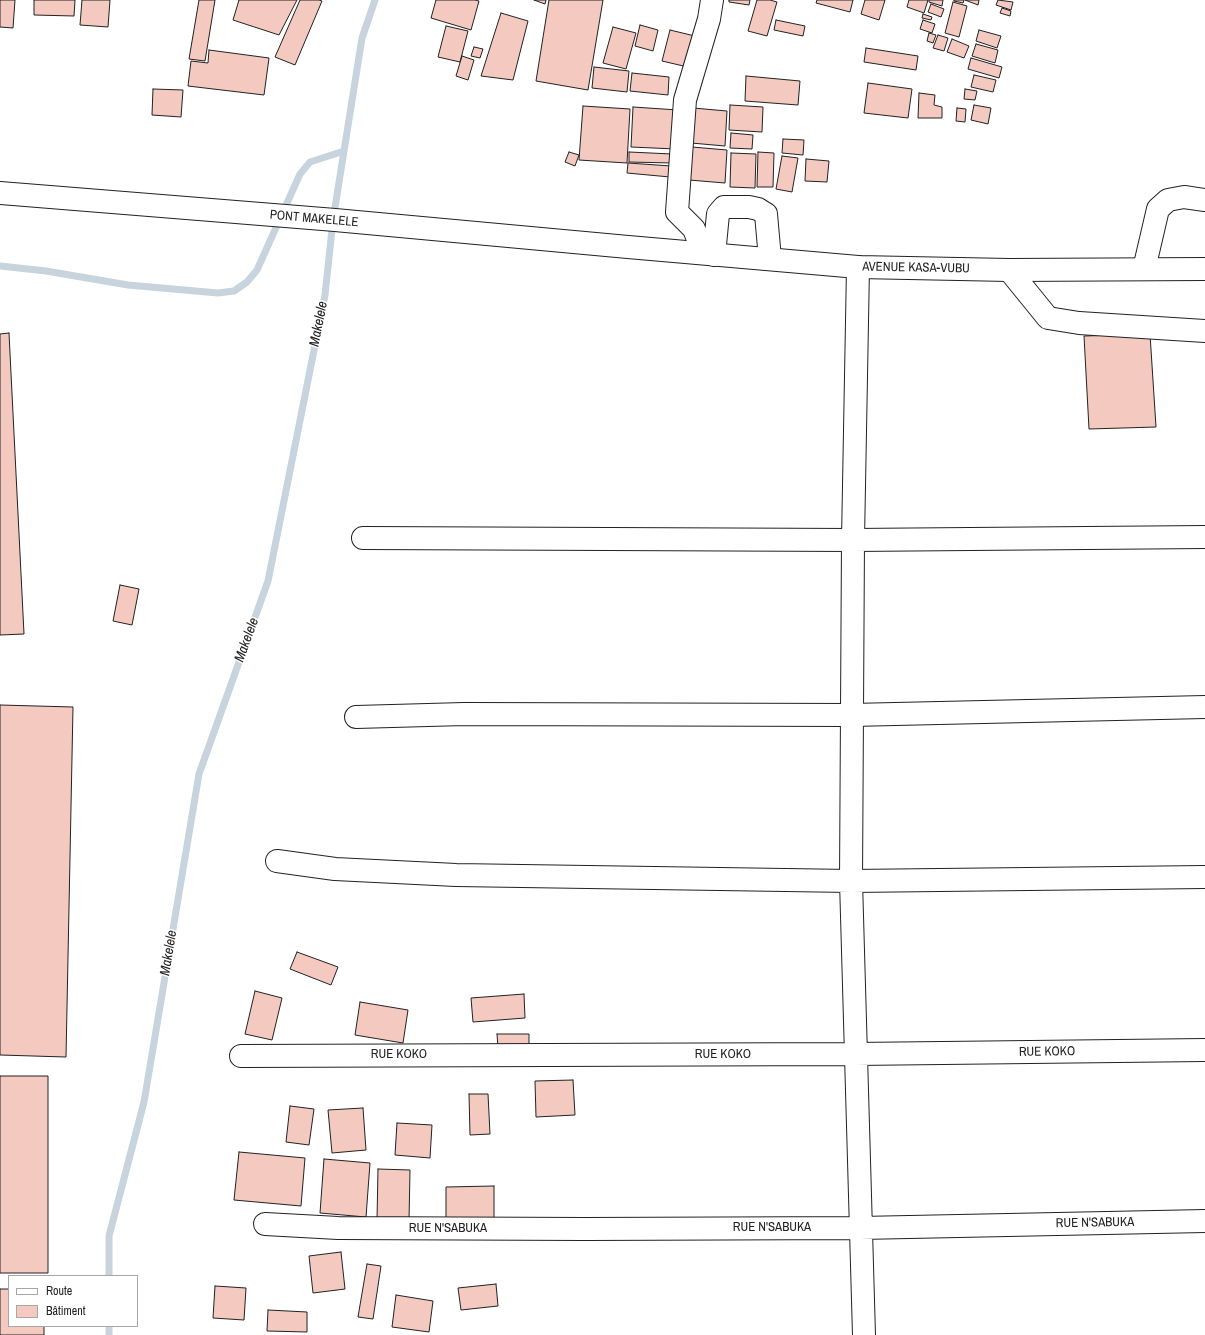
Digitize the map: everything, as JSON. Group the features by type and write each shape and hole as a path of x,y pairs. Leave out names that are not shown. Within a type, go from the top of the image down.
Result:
{"street":[{"path":"707,254 699,242 694,229 677,212 685,100 709,19 712,0"},
{"name":"PONT MAKELELE","path":"0,193 335,220 628,248"},
{"path":"1144,269 1158,209 1168,200 1184,197 1205,200"},
{"path":"707,254 718,214 724,207 749,207 758,209 766,214 770,259"},
{"name":"AVENUE KASA-VUBU","path":"628,248 858,267 1009,270 1205,269"},
{"path":"858,267 851,715 851,881 864,1335"},
{"path":"1009,270 1048,318 1079,323 1205,331"},
{"path":"363,538 853,540 1205,537"},
{"path":"356,717 464,714 851,715 1205,707"},
{"path":"276,861 335,870 456,875 851,881 1205,877"},
{"name":"RUE KOKO","path":"241,1056 856,1054 1205,1050"},
{"name":"RUE N'SABUKA","path":"265,1224 338,1228 585,1229 860,1228 1205,1221"}],"building":[{"path":"0,0 15,0 13,28 0,27"},
{"path":"34,0 75,0 74,16 34,15"},
{"path":"82,0 110,0 108,27 80,25"},
{"path":"199,0 215,0 205,61 189,59"},
{"path":"239,0 297,0 279,35 233,20"},
{"path":"300,0 322,1 295,65 275,57"},
{"path":"436,0 479,1 471,30 431,18"},
{"path":"534,0 546,0 545,4"},
{"path":"549,0 603,0 588,90 536,81"},
{"path":"729,0 750,0 749,5 729,2"},
{"path":"757,0 770,0 777,2 767,36 748,31"},
{"path":"817,0 853,0 850,12 816,3"},
{"path":"865,0 885,0 879,20 861,14"},
{"path":"909,0 928,0 924,13 907,7"},
{"path":"929,0 943,0 942,6 929,2"},
{"path":"954,0 964,0 963,3"},
{"path":"965,0 979,0 978,5"},
{"path":"998,0 1013,2 1011,10 996,5"},
{"path":"953,2 967,6 959,37 945,33"},
{"path":"931,4 944,9 941,17 928,12"},
{"path":"1002,8 1011,11 1010,16 1000,13"},
{"path":"501,13 528,21 513,80 481,76"},
{"path":"923,14 932,17 931,20 922,18"},
{"path":"776,20 805,26 803,36 774,30"},
{"path":"923,20 935,24 932,33 920,29"},
{"path":"640,25 658,30 653,51 635,46"},
{"path":"446,26 468,31 460,62 438,57"},
{"path":"613,27 636,33 626,69 603,63"},
{"path":"670,30 699,37 692,68 662,61"},
{"path":"979,30 1001,36 997,48 976,41"},
{"path":"929,33 936,35 933,43 927,41"},
{"path":"938,35 948,38 944,51 933,48"},
{"path":"952,39 969,46 964,58 947,52"},
{"path":"976,44 998,50 995,63 972,56"},
{"path":"474,47 483,49 480,58 471,56"},
{"path":"866,48 918,56 916,70 864,62"},
{"path":"209,50 269,58 264,95 188,86 191,61 208,63"},
{"path":"462,56 474,60 468,80 456,76"},
{"path":"971,58 1002,67 999,78 968,69"},
{"path":"594,67 629,71 627,92 592,88"},
{"path":"632,73 669,77 668,95 630,91"},
{"path":"974,75 996,80 993,92 971,87"},
{"path":"746,76 800,81 798,105 745,101"},
{"path":"868,83 912,89 908,118 864,113"},
{"path":"153,89 183,90 181,117 152,115"},
{"path":"965,89 977,91 975,100 964,99"},
{"path":"919,93 935,95 934,105 942,107 942,118 918,118"},
{"path":"730,105 763,107 762,132 729,130"},
{"path":"974,105 991,108 988,124 971,120"},
{"path":"583,106 630,109 627,163 579,160"},
{"path":"633,107 678,110 676,149 631,147"},
{"path":"693,108 727,111 725,146 691,143"},
{"path":"957,108 966,109 965,122 956,121"},
{"path":"731,133 753,135 752,149 730,148"},
{"path":"783,139 804,140 803,155 782,153"},
{"path":"692,147 727,150 725,183 689,180"},
{"path":"569,152 579,155 575,166 565,162"},
{"path":"629,152 672,154 672,163 629,162"},
{"path":"758,152 774,153 773,187 757,187"},
{"path":"731,153 756,154 755,188 730,187"},
{"path":"782,156 798,158 792,192 776,189"},
{"path":"806,159 829,161 827,182 805,181"},
{"path":"628,163 671,166 670,177 627,173"},
{"path":"9,333 24,634 0,635 0,334"},
{"path":"1150,334 1156,427 1089,429 1084,336"},
{"path":"120,585 139,589 132,625 113,621"},
{"path":"0,705 73,707 66,1057 0,1055"},
{"path":"297,952 338,967 331,985 290,969"},
{"path":"255,991 282,998 272,1040 245,1034"},
{"path":"524,994 525,1018 473,1022 471,998"},
{"path":"360,1002 408,1010 403,1043 355,1035"},
{"path":"497,1034 529,1034 529,1048 498,1048"},
{"path":"0,1076 48,1076 48,1273 0,1273"},
{"path":"573,1080 575,1115 536,1117 535,1081"},
{"path":"469,1094 488,1094 490,1134 470,1135"},
{"path":"290,1106 314,1109 309,1145 286,1142"},
{"path":"363,1108 366,1150 332,1153 328,1110"},
{"path":"397,1123 432,1125 430,1158 395,1155"},
{"path":"239,1152 305,1158 301,1206 234,1200"},
{"path":"324,1159 370,1163 366,1217 320,1213"},
{"path":"378,1169 410,1170 409,1221 377,1220"},
{"path":"494,1186 494,1219 446,1220 446,1187"},
{"path":"341,1252 345,1289 313,1293 309,1256"},
{"path":"367,1264 381,1266 373,1319 358,1317"},
{"path":"496,1284 498,1306 461,1310 458,1288"},
{"path":"215,1286 246,1288 244,1320 213,1318"},
{"path":"0,1289 8,1289 8,1327 44,1327 44,1335 0,1335"},
{"path":"396,1295 433,1301 429,1332 392,1327"},
{"path":"268,1310 307,1312 307,1332 267,1331"}],"waterway":[{"name":"Makelele","path":"109,1275 109,1236 144,1102 199,774 268,581 325,295 333,220 362,38 375,0"},
{"path":"0,266 46,271 128,285 218,293 234,291 247,282 257,270 300,174 310,162 344,151"},
{"name":"Makelele","path":"109,1327 109,1335"}]}
